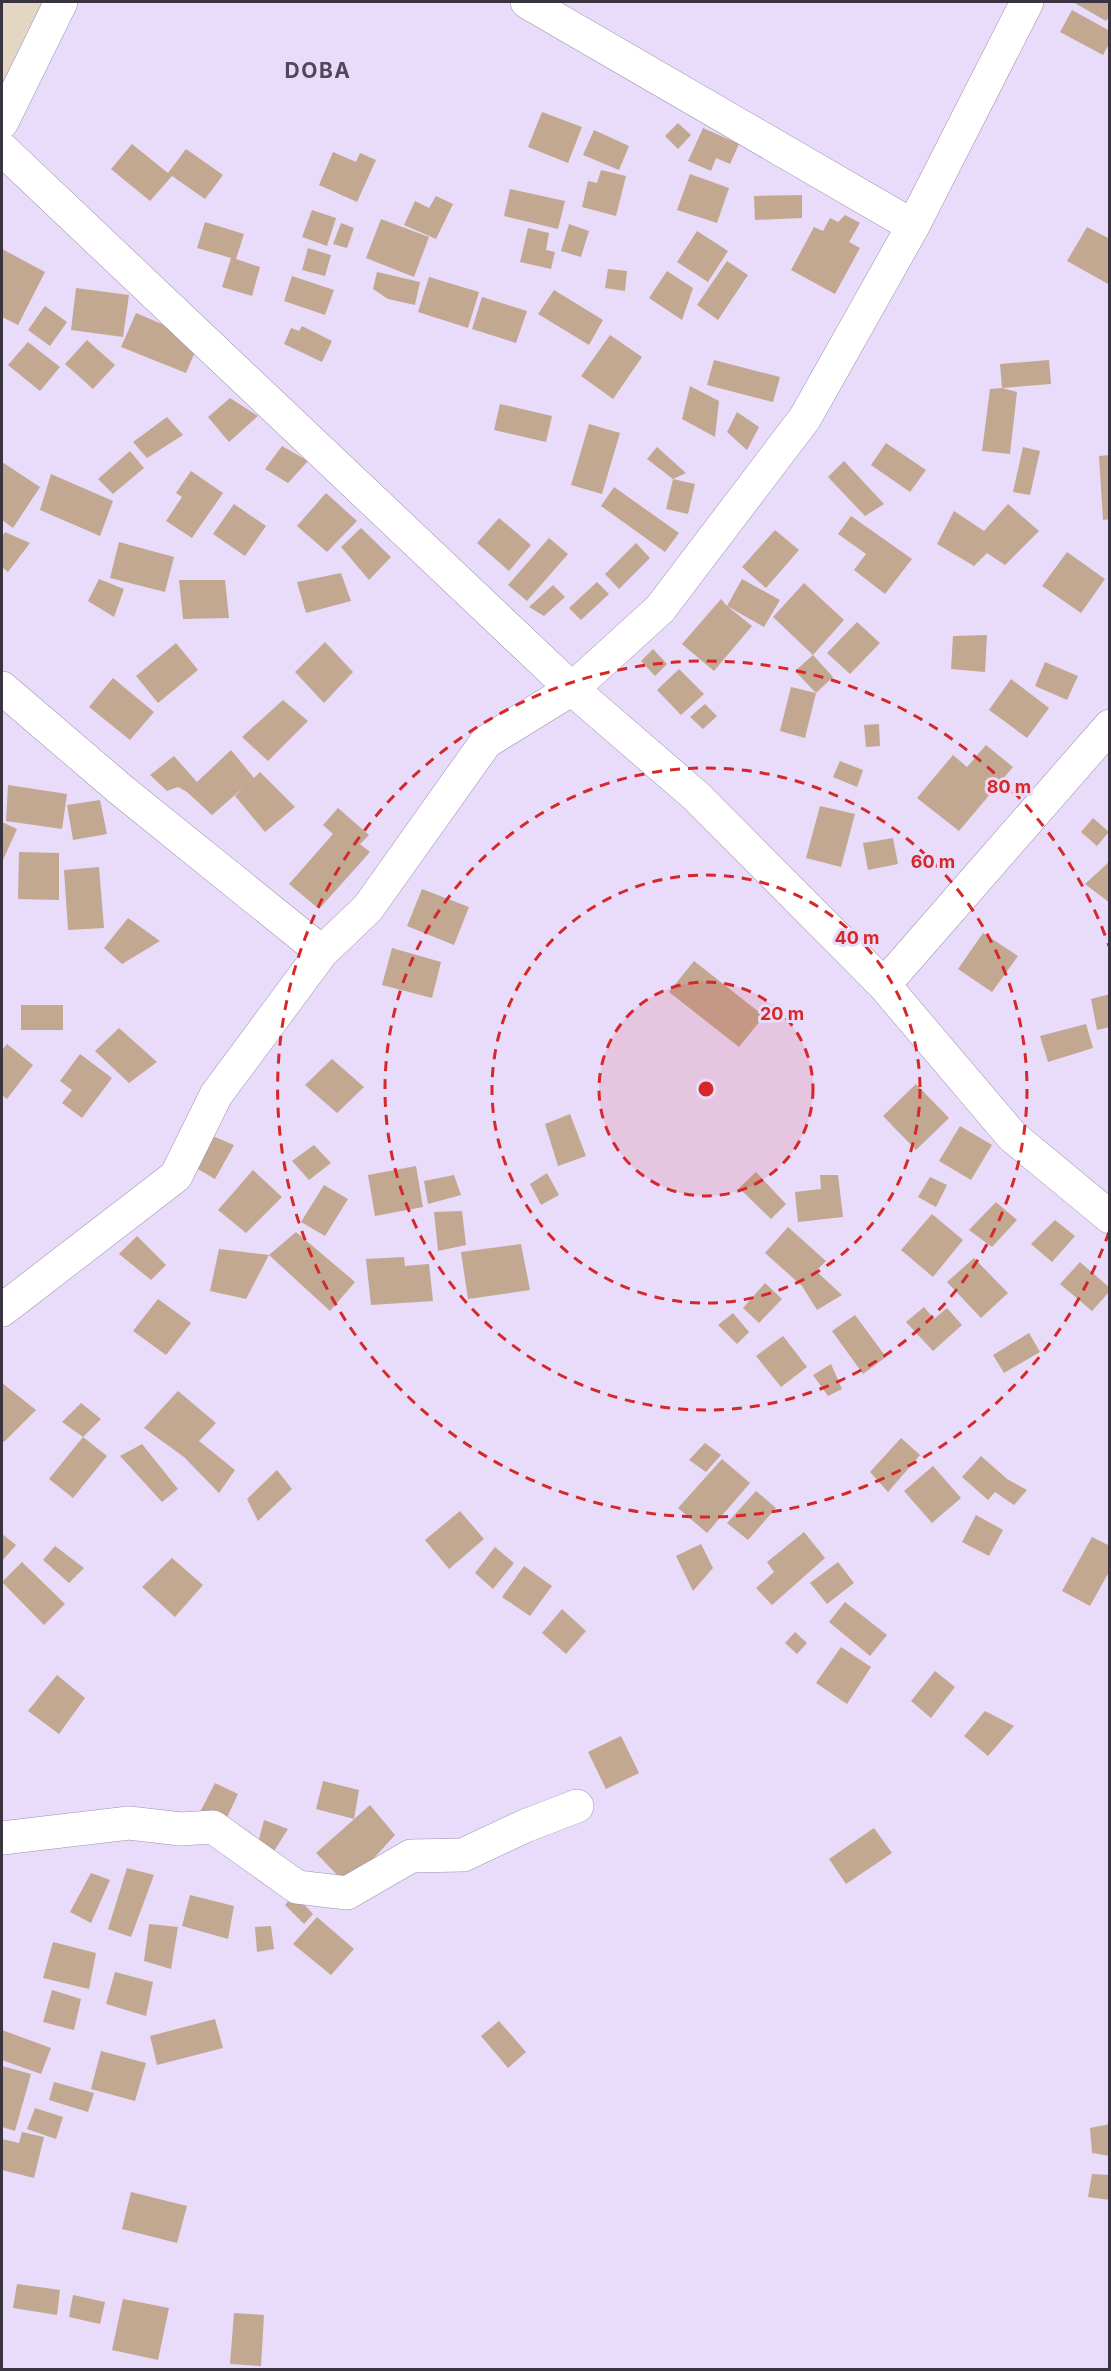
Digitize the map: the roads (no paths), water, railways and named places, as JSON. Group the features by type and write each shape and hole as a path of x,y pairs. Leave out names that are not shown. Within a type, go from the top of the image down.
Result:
{"street":[{"path":"2,122 61,2"},
{"path":"527,2 914,226"},
{"path":"2,1310 176,1176 216,1095 322,952 368,908 486,742 572,689 660,609 805,418 914,226 1027,2"},
{"path":"2,149 572,689 696,796 884,985 1012,1136 1110,1217"},
{"path":"2,688 120,789 322,952"},
{"path":"884,985 1110,726"},
{"path":"2,1838 129,1823 181,1829 213,1827 297,1887 346,1893 411,1856 463,1855 525,1826 577,1806"}],"district":[{"name":"DOBA","path":"318,70"}]}
